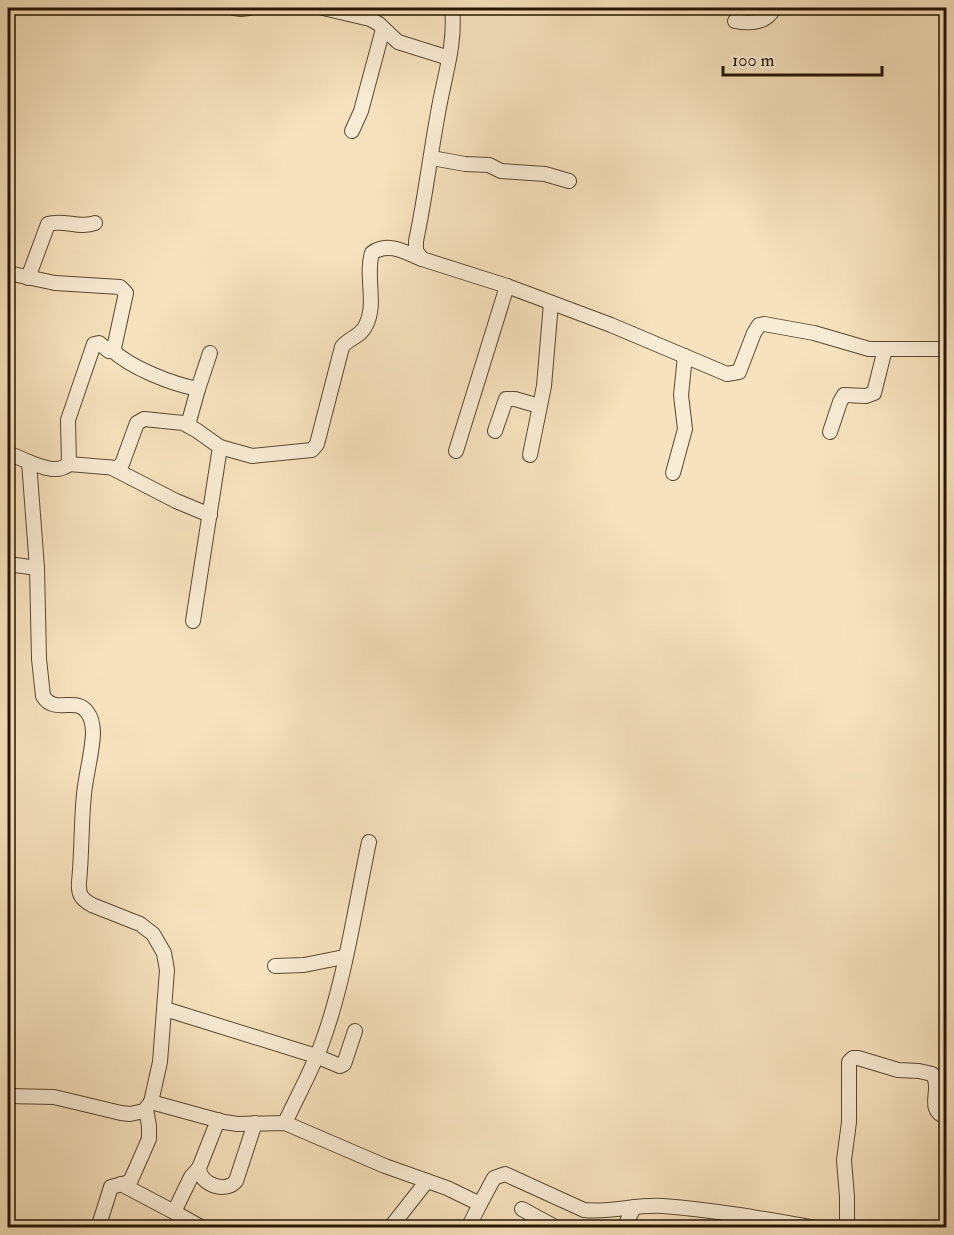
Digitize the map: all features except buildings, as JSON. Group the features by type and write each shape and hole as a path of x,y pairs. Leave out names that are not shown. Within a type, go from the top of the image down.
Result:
{"street":[{"path":"234,8 249,8"},
{"path":"323,8 370,19 398,42 449,58"},
{"path":"422,259 416,246 438,111 453,42 452,8"},
{"path":"735,21 745,23 762,20 768,17 774,8"},
{"path":"352,131 361,111 383,29"},
{"path":"432,158 465,164 489,165 501,171 545,174 569,181"},
{"path":"28,278 48,224 83,226 95,223"},
{"path":"114,470 122,464 139,421 144,419 188,425 220,447 239,453 259,456 301,452 315,448 342,347 347,341 360,335 368,321 370,262 372,253 379,249 393,248 507,286 630,332 722,373 736,374 741,369 756,328 764,324 814,333 863,348 946,349"},
{"path":"8,273 62,284 123,289 126,293 125,299 112,350"},
{"path":"456,451 507,286"},
{"path":"530,455 545,376 551,303"},
{"path":"69,464 68,420 92,347 96,343 161,379 198,389"},
{"path":"830,432 844,395 866,396 874,393 885,349"},
{"path":"188,425 210,353"},
{"path":"674,473 685,429 681,395 685,356"},
{"path":"495,431 506,399 515,399 539,406"},
{"path":"193,621 220,447"},
{"path":"8,453 54,470 63,469 69,464 114,470 210,514"},
{"path":"8,1096 54,1097 130,1114 144,1111 148,1105 160,1062 165,1009 166,962 162,947 153,934 135,921 86,902 80,894 84,795 92,743 92,727 90,716 84,708 73,705 53,705 43,696 38,647 37,568 29,462"},
{"path":"8,564 37,568"},
{"path":"285,1123 316,1056 334,1003 369,842"},
{"path":"275,966 344,957"},
{"path":"165,1009 342,1066 355,1030"},
{"path":"847,1227 844,1160 849,1122 849,1062 853,1058 858,1058 898,1070 932,1074 936,1081 935,1108 940,1115 946,1117"},
{"path":"148,1105 238,1124 285,1123 480,1204"},
{"path":"98,1227 108,1191 115,1185 130,1182 148,1145 150,1133 148,1105"},
{"path":"174,1212 192,1176 199,1168 218,1120"},
{"path":"199,1168 203,1180 226,1188 233,1185 238,1177 255,1123"},
{"path":"468,1227 494,1178 505,1174 584,1210 664,1206 816,1227"},
{"path":"390,1227 427,1181"},
{"path":"121,1184 201,1227"},
{"path":"624,1227 634,1207"},
{"path":"522,1209 557,1227"}]}
